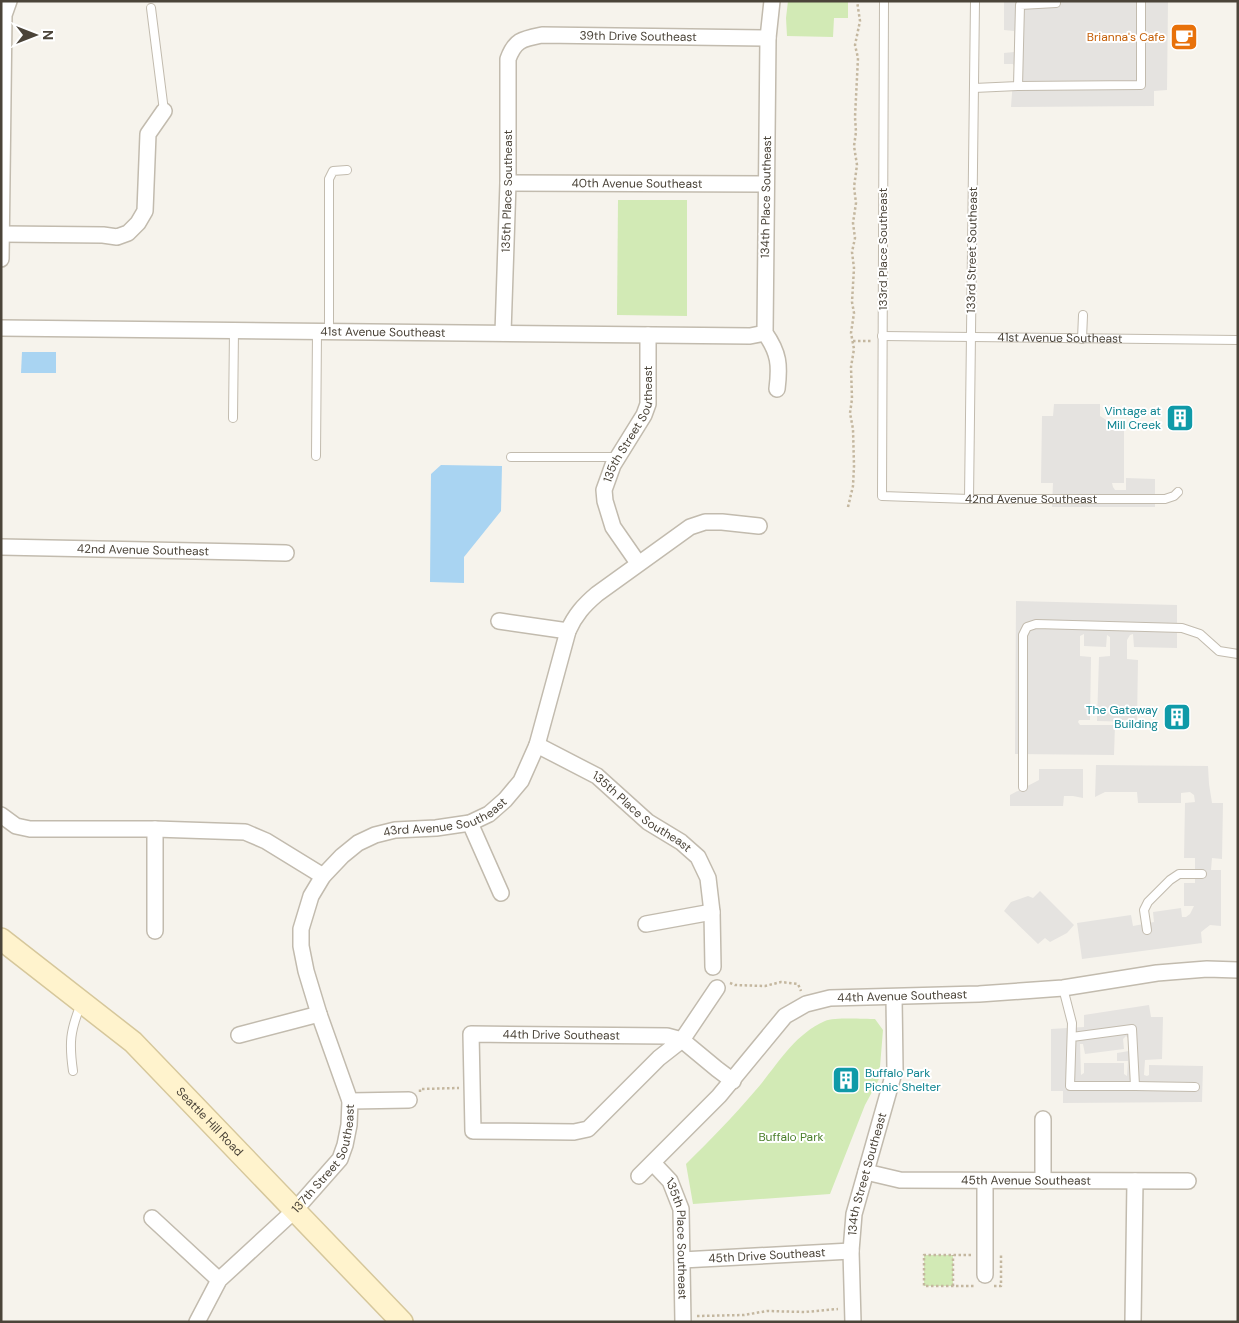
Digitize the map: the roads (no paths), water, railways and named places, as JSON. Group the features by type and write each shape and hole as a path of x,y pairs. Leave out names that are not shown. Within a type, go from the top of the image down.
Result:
{"main road":[{"name":"Seattle Hill Road","path":"1,939 133,1042 402,1322"}],"street":[{"path":"1,259 4,15 9,1"},
{"name":"134th Place Southeast","path":"772,1 768,38 765,333 774,347 779,369 777,389"},
{"name":"39th Drive Southeast","path":"512,48 520,40 542,35 768,38"},
{"name":"135th Place Southeast","path":"503,333 508,183 508,59 512,48"},
{"path":"2,234 103,235 117,237 128,233 138,223 145,211 148,134 164,111"},
{"name":"40th Avenue Southeast","path":"508,183 766,184"},
{"name":"41st Avenue Southeast","path":"1,328 750,336 765,333"},
{"name":"135th Street Southeast","path":"638,563 613,528 605,502 604,490 618,457 648,404 648,334"},
{"name":"43rd Avenue Southeast","path":"323,876 342,856 358,844 375,835 395,830 436,828 470,823 489,814 522,781 537,745 568,632 574,617 584,605 638,563 690,527 705,522 759,526"},
{"name":"42nd Avenue Southeast","path":"1,547 286,553"},
{"path":"499,621 568,632"},
{"name":"135th Place Southeast","path":"537,745 597,776 648,822 680,842 698,857 708,878 712,912 712,968"},
{"path":"1,815 16,826 30,829 155,829 246,832 266,841 323,876"},
{"path":"470,823 501,893"},
{"path":"155,829 155,931"},
{"name":"137th Street Southeast","path":"197,1322 219,1280 295,1210 340,1159 345,1145 349,1124 350,1101 319,1014 306,971 301,946 301,929 311,896 323,876"},
{"path":"646,924 712,912"},
{"name":"44th Avenue Southeast","path":"639,1176 733,1081 785,1016 806,1004 830,998 979,994 1063,988 1157,973 1207,968 1238,970"},
{"path":"723,985 682,1040 733,1081"},
{"name":"134th Street Southeast","path":"853,1314 851,1251 854,1214 895,1069 894,997"},
{"path":"239,1035 319,1014"},
{"name":"44th Drive Southeast","path":"471,1034 667,1036 682,1040 659,1058 588,1129 574,1132 473,1131 471,1034"},
{"path":"350,1101 414,1097"},
{"path":"1043,1119 1043,1181"},
{"name":"135th Place Southeast","path":"653,1163 670,1181 680,1209 683,1319"},
{"name":"45th Avenue Southeast","path":"866,1172 900,1180 1188,1182"},
{"path":"981,1280 985,1181"},
{"path":"1133,1322 1135,1181"},
{"path":"152,1218 219,1280"},
{"name":"45th Drive Southeast","path":"682,1260 851,1251"}],"lane":[{"name":"133rd Place Southeast","path":"882,496 884,1"},
{"name":"133rd Street Southeast","path":"969,499 975,1"},
{"path":"1018,86 1020,4 1056,3 1056,1"},
{"path":"974,88 1141,85 1141,1"},
{"path":"151,8 164,111"},
{"path":"316,456 329,179 333,171 347,170"},
{"path":"1082,339 1083,315"},
{"path":"233,418 234,330"},
{"name":"41st Avenue Southeast","path":"882,336 1238,340"},
{"path":"511,457 618,457"},
{"name":"42nd Avenue Southeast","path":"882,496 969,499 1165,500 1178,492"},
{"path":"1023,787 1023,635 1027,627 1036,624 1182,628 1200,634 1219,651 1238,654"},
{"path":"1147,930 1144,910 1148,902 1170,880 1179,874 1202,874"},
{"path":"1063,988 1072,1024 1070,1086 1195,1087"},
{"path":"73,1072 70,1048 74,1022 82,1002"},
{"path":"1072,1036 1132,1029 1135,1086"}],"water":[{"path":"22,352 56,352 56,373 21,373"},
{"path":"441,465 502,466 501,511 464,557 464,583 430,582 431,474"}],"place":[{"name":"Brianna's Cafe","path":"1184,37"},
{"name":"Vintage at Mill Creek","path":"1180,418"},
{"name":"The Gateway Building","path":"1177,717"},
{"name":"Buffalo Park Picnic Shelter","path":"846,1080"}],"park label":[{"name":"Buffalo Park","path":"791,1137"}]}
